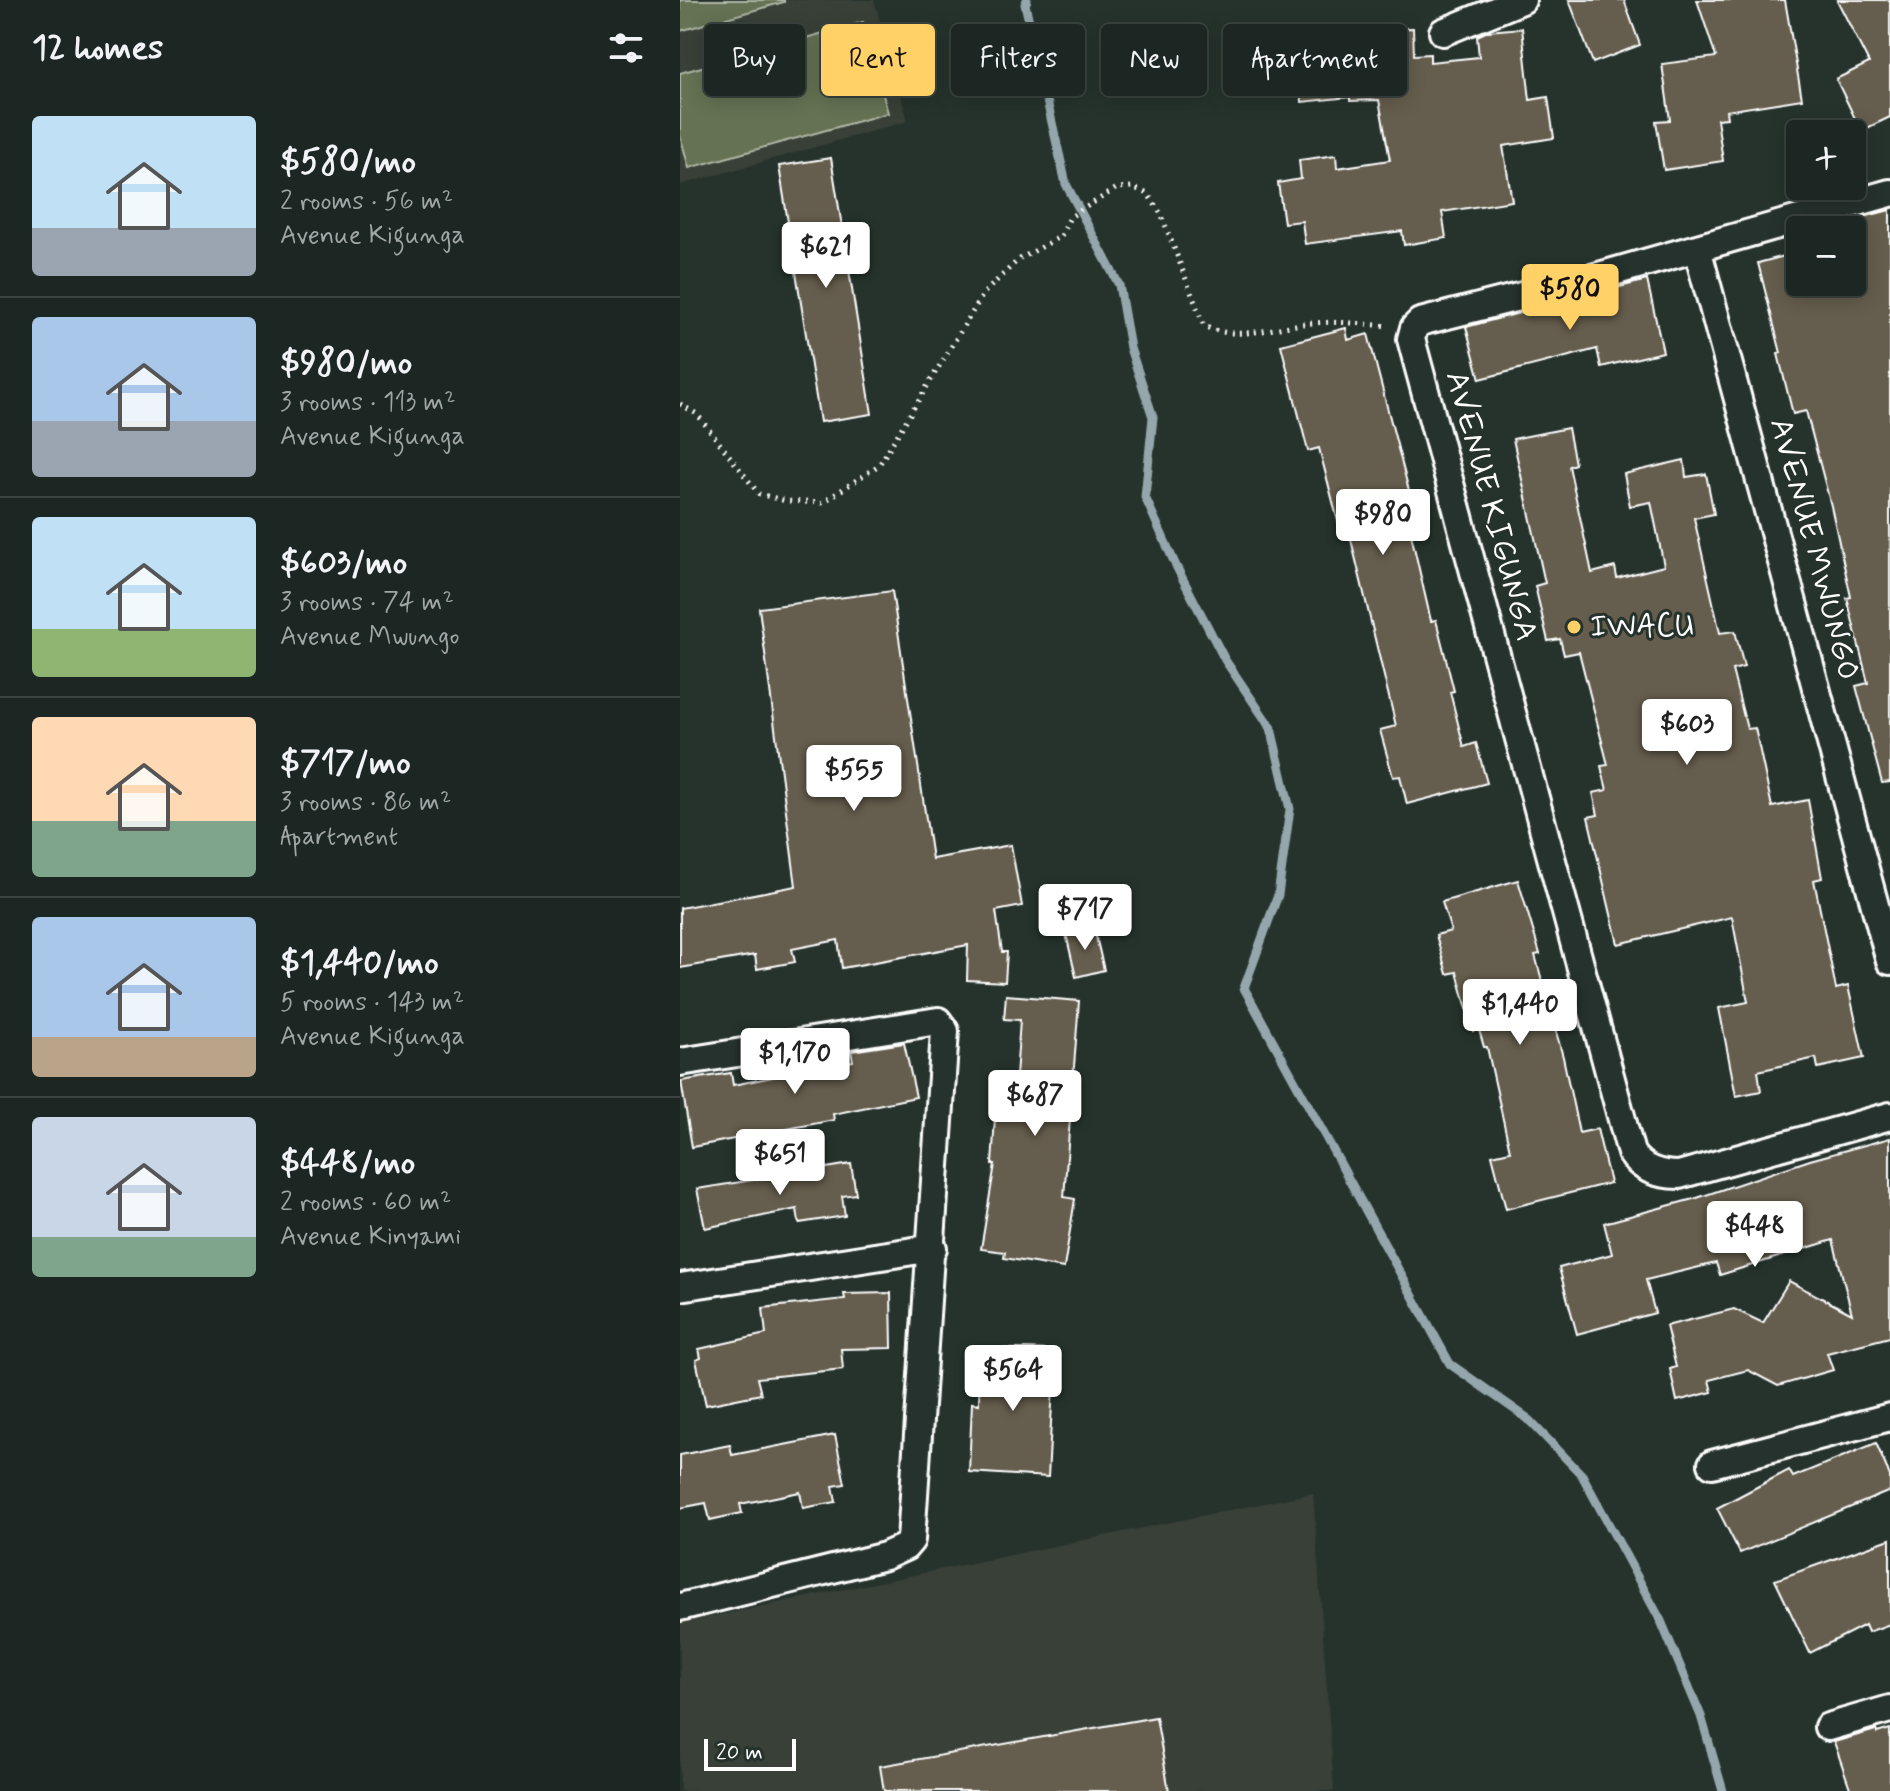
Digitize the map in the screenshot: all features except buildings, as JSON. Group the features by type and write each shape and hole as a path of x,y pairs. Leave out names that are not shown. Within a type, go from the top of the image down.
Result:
{"street":[{"path":"1443,32 1522,0"},
{"path":"1414,328 1420,322 1890,193"},
{"name":"AVENUE MWUNGO","path":"1697,248 1890,961"},
{"name":"AVENUE KIGUNGA","path":"1414,328 1412,344 1631,1153 1641,1165 1653,1172 1679,1175 1890,1116"},
{"path":"680,1062 938,1021 945,1031 933,1248 911,1540 905,1547 885,1556 680,1607"},
{"path":"680,1287 933,1248"},
{"path":"1712,1464 1890,1417"},
{"path":"1828,1727 1890,1709"}],"path":[{"path":"680,404 697,414 759,494 786,501 822,503 879,465 984,293 1018,260 1061,236 1070,217 1117,188 1132,187 1148,194 1161,214 1204,326 1211,330 1236,335 1313,323 1414,328"}],"shaded area":[{"path":"680,0 874,0 881,24 821,24 821,96 901,96 908,121 680,185"},
{"path":"1313,1493 1334,1791 680,1791 680,1623"}],"green space":[{"path":"680,0 784,0 784,2 680,31"},
{"path":"821,34 821,96 883,96 888,113 689,168 680,135 680,73 704,66 704,96 805,96 805,38"}],"waterway":[{"path":"1027,0 1025,4 1066,184 1119,285 1130,348 1153,417 1145,497 1176,566 1225,660 1271,728 1290,809 1278,895 1244,988 1450,1364 1527,1418 1582,1475 1661,1621 1701,1716 1723,1791"}],"place":[{"name":"IWACU","path":"1574,627"}]}
